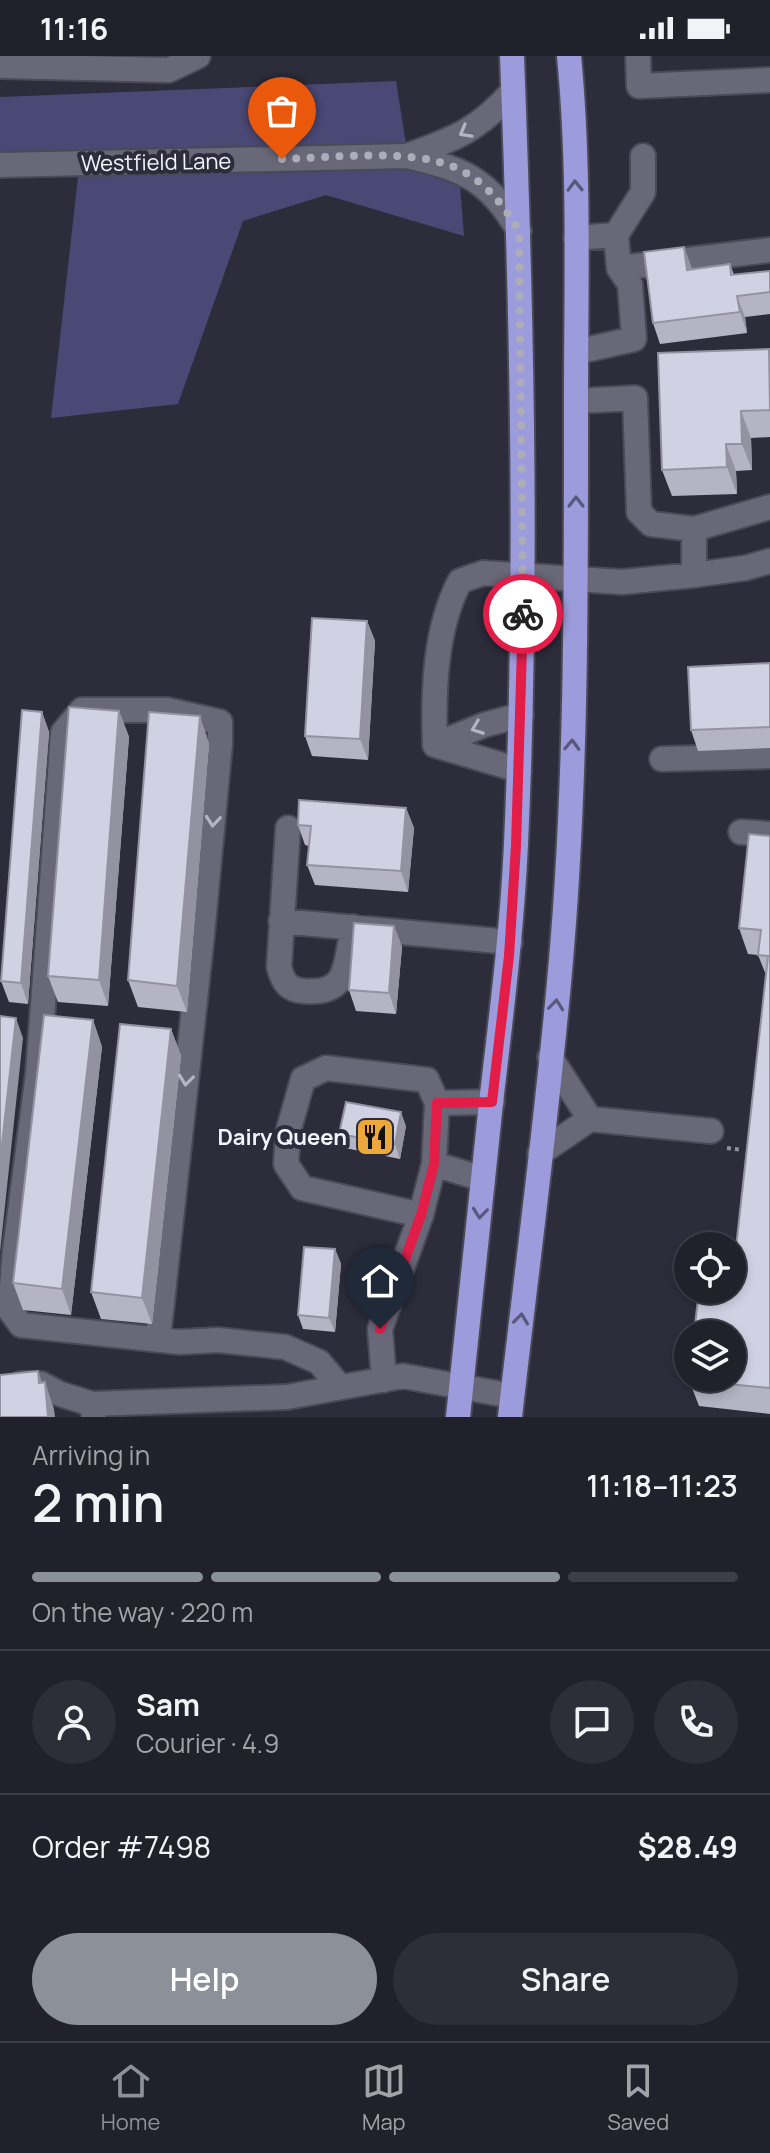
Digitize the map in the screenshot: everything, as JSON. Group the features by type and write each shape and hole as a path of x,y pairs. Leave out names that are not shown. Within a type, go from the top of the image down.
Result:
{"highway":[{"path":"458,1417 510,942 519,770 523,577 519,231 512,56"},
{"path":"511,1406 561,961 567,854 577,580 576,238 569,56"}],"street":[{"path":"0,66 61,62 169,70 198,56"},
{"path":"638,56 639,86 770,80"},
{"name":"Westfield Lane","path":"407,156 466,134 494,112 513,91"},
{"name":"Westfield Lane","path":"0,165 407,156 454,167 475,181 506,208 519,231"},
{"path":"576,352 634,339 630,284 619,268 616,235 643,192 643,156"},
{"path":"576,238 616,235"},
{"path":"619,268 770,250"},
{"path":"576,401 635,398 639,512 651,524 694,529 770,507"},
{"path":"694,529 694,575"},
{"path":"435,745 434,716 443,628 447,605 460,581 483,573 622,582 745,568 770,561"},
{"path":"158,1339 202,935 220,722 167,710 82,710 63,733 38,1073 10,1310 21,1325 180,1342 218,1340 285,1347 319,1362 340,1387"},
{"path":"435,745 484,725 521,715"},
{"path":"435,745 519,770"},
{"path":"662,759 770,756"},
{"path":"288,828 279,967 283,980 293,990 322,993 334,989 343,975 353,927"},
{"path":"741,832 770,834"},
{"path":"281,921 510,942"},
{"path":"550,1057 590,1119"},
{"path":"384,1380 380,1329 421,1215 434,1164 437,1103 427,1080 326,1068 303,1079 288,1132 286,1164 302,1188 421,1215"},
{"path":"437,1103 492,1102"},
{"path":"540,1153 590,1119 716,1139"},
{"path":"434,1164 483,1179"},
{"path":"21,1384 41,1384 93,1411 158,1410 235,1408 403,1376 461,1386 511,1406"}],"path":[{"path":"716,1139 742,1150"}],"shaded area":[{"path":"396,81 407,150 458,158 464,236 326,195 243,221 178,404 51,418 80,159 0,166 0,97"}],"building":[{"path":"684,247 687,270 730,264 731,275 770,271 770,292 737,296 740,312 653,323 644,252"},
{"path":"769,349 770,410 741,411 742,444 726,444 727,467 662,470 658,353"},
{"path":"312,618 367,621 360,739 305,736"},
{"path":"770,663 770,727 691,730 688,667"},
{"path":"69,707 119,711 99,980 48,976"},
{"path":"22,710 42,712 21,983 1,981"},
{"path":"149,712 200,716 177,986 128,980"},
{"path":"299,800 406,808 401,871 307,865 311,826 298,825"},
{"path":"749,834 770,836 770,1388 746,1386 746,1320 696,1320 697,1304 746,1304 746,1232 738,1232 768,956 758,955 761,930 739,928"},
{"path":"354,923 394,926 389,993 349,990"},
{"path":"44,1015 93,1020 62,1289 13,1283"},
{"path":"0,1016 16,1018 0,1162"},
{"path":"120,1024 171,1029 142,1298 91,1292"},
{"path":"346,1102 401,1112 395,1144 339,1134"},
{"path":"304,1247 335,1249 329,1318 298,1315"},
{"path":"38,1371 39,1383 45,1382 48,1417 0,1417 0,1375"}],"way so far":[{"path":"282,159 407,156 454,167 488,190 506,208 519,231 523,614"}],"place":[{"name":"Dairy Queen","path":"375,1137"}],"route":[{"path":"380,1329 421,1215 434,1164 437,1103 492,1102 509,956 516,846 523,614"}]}
